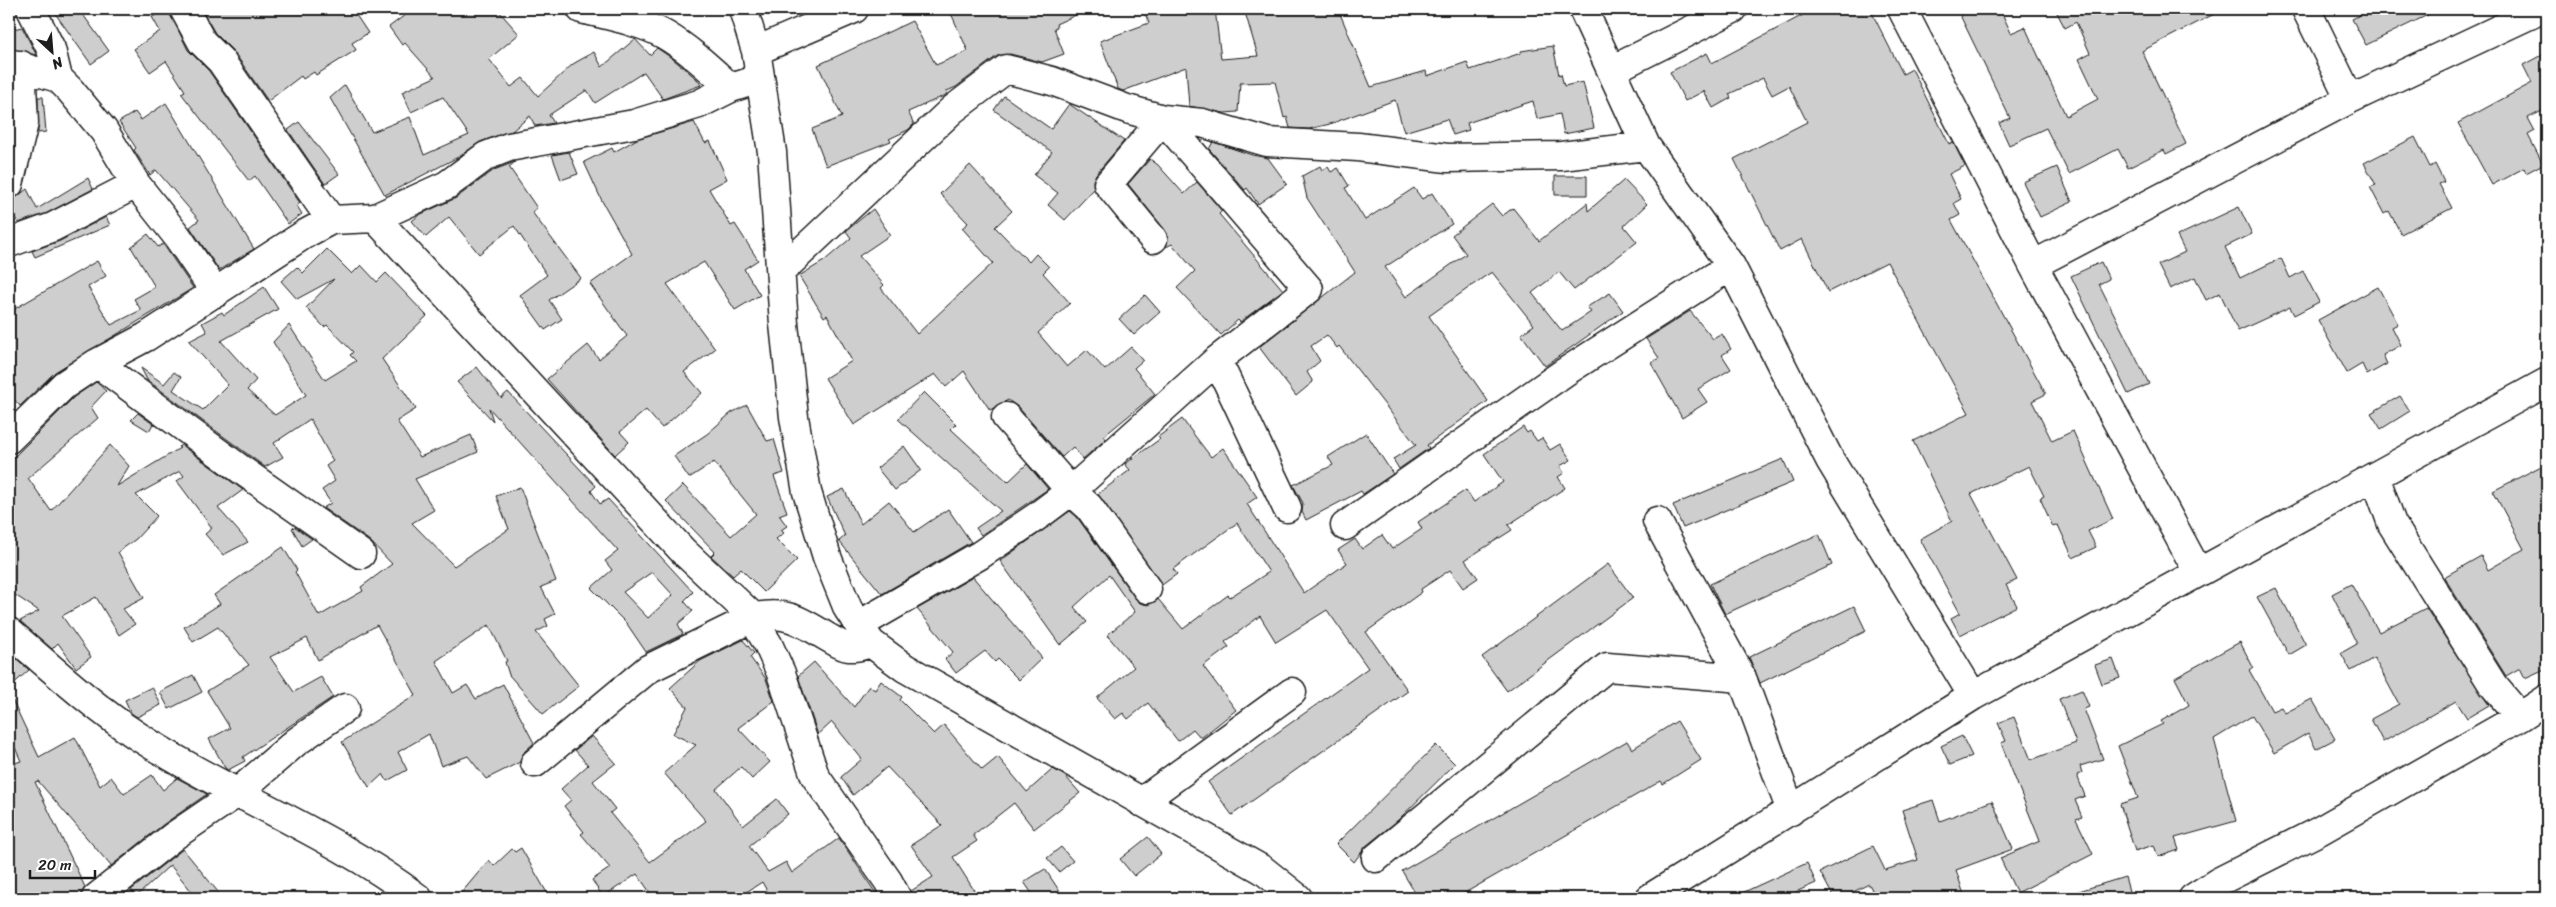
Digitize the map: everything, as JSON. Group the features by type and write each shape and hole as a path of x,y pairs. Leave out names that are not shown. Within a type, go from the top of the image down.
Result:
{"street":[{"path":"31,9 51,49 58,78 104,131 136,184 177,236 216,293"},
{"path":"184,9 202,42 221,61 332,220"},
{"path":"580,9 614,17 664,34 696,57 731,88"},
{"path":"743,9 756,51 772,152 784,324 794,417 807,492 827,556 848,609 865,634 905,668 955,698 1263,870 1298,898"},
{"path":"756,51 854,9"},
{"path":"1583,9 1646,146 1730,266 1830,460 1973,696"},
{"path":"1612,70 1733,9"},
{"path":"1902,9 2033,265 2198,572"},
{"path":"2306,9 2350,99"},
{"path":"2033,265 2350,99 2542,9"},
{"path":"9,184 24,123 15,64 58,78"},
{"path":"781,271 952,110 1006,69 1052,81 1127,109 1163,120 1202,123 1267,142 1358,147 1447,158 1561,156 1646,146"},
{"path":"9,439 64,385 97,363 146,337 305,234 332,220 375,218 447,185 486,156 509,147 634,124 699,104 731,88 759,79"},
{"path":"1153,240 1108,184 1163,120"},
{"path":"535,763 648,669 752,618 768,614 785,615 803,622 846,647 858,647 865,634 1071,491 1217,360 1309,289 1163,120"},
{"path":"9,243 53,226 136,184"},
{"path":"375,218 683,551 752,618 768,644 781,673 815,776 888,881 897,898"},
{"path":"1345,526 1565,372 1730,266"},
{"path":"1217,360 1287,508"},
{"path":"97,363 243,471 361,554"},
{"path":"1650,898 1973,696 2547,382"},
{"path":"1006,417 1071,491 1089,506 1147,589"},
{"path":"2375,476 2392,524 2493,686 2520,717"},
{"path":"1657,521 1742,678 1791,811"},
{"path":"9,632 135,734 237,793 381,870 418,898"},
{"path":"1376,858 1607,667 1742,678"},
{"path":"1141,802 1292,692"},
{"path":"2201,896 2520,717 2547,699"},
{"path":"96,898 174,836 237,793 296,742 345,708"}],"building":[{"path":"52,9 79,9 109,51 91,64"},
{"path":"168,9 188,50 209,71 300,203 297,206 302,214 288,224 255,176 249,181 181,93 185,91 166,61 150,72 134,49 160,31 152,17"},
{"path":"213,9 352,9 368,33 352,43 356,50 316,75 314,72 303,79 301,76 268,101 234,52 215,33 204,14"},
{"path":"413,9 497,9 519,34 489,59 511,87 523,78 538,96 573,64 594,52 602,67 635,39 650,55 657,48 673,59 697,79 701,85 663,99 644,72 595,103 587,90 549,115 554,123 535,126 530,116 512,131 480,142 460,156 385,195 330,98 345,85 372,132 410,117 424,155 469,135 443,97 411,112 402,92 435,77 405,43 402,45 389,27"},
{"path":"949,9 1089,9 1056,24 1057,27 1054,28 1064,54 1042,62 1010,54 997,56 956,87 947,91 946,95 908,112 914,124 908,130 889,139 891,141 826,166 812,129 842,117 818,65 912,21 936,65 968,51"},
{"path":"1143,9 1215,9 1221,59 1258,56 1244,9 1338,9 1371,87 1426,71 1427,76 1467,62 1470,70 1521,53 1521,51 1553,46 1559,75 1561,74 1564,86 1583,82 1594,128 1564,134 1560,114 1537,119 1533,101 1467,123 1469,130 1453,135 1447,119 1404,132 1395,100 1330,124 1309,129 1290,128 1287,117 1284,118 1275,82 1240,83 1238,112 1224,113 1189,106 1186,67 1123,91 1118,89 1100,41 1149,23"},
{"path":"1799,9 1870,9 1903,74 1912,69 1949,144 1953,142 1965,166 1949,174 1961,199 1954,203 1960,215 1951,220 2046,394 2032,401 2052,441 2073,431 2113,519 2088,531 2096,547 2073,558 2058,525 2053,527 2040,498 2044,496 2029,466 1971,494 2017,580 2006,585 2017,606 1960,635 1951,618 1960,613 1920,539 1952,521 1913,441 1969,413 1887,262 1828,292 1802,239 1780,251 1734,159 1807,122 1789,86 1772,95 1763,78 1729,94 1731,98 1713,108 1704,91 1685,101 1670,72 1707,53 1712,63 1803,15"},
{"path":"1957,9 2000,9 2011,33 2025,27 2066,116 2098,99 2079,59 2090,53 2076,22 2065,28 2055,9 2224,9 2142,51 2186,144 2166,154 2164,150 2128,168 2118,149 2069,174 2046,128 2009,145 1999,123 2010,118"},
{"path":"2372,9 2440,9 2366,45 2352,19"},
{"path":"22,27 36,55 9,48 9,30"},
{"path":"2547,52 2547,112 2546,109 2528,118 2535,131 2528,135 2543,164 2526,173 2524,168 2492,185 2458,123 2532,83 2523,65"},
{"path":"1004,96 1051,129 1069,104 1124,141 1096,174 1093,181 1094,189 1065,220 1048,205 1058,193 1034,175 1052,152 994,110"},
{"path":"38,97 43,97 46,132 38,133"},
{"path":"166,103 254,249 219,270 190,227 199,220 156,170 150,175 134,150 136,148 119,122 135,112 141,120"},
{"path":"299,122 339,174 325,184 288,130"},
{"path":"694,122 705,143 710,141 727,179 709,189 731,226 735,224 758,260 744,269 760,295 735,310 704,262 667,284 715,349 684,372 702,393 662,428 646,410 620,432 629,442 615,455 547,379 588,345 599,359 627,336 590,284 632,254 602,201 584,162 612,148 614,152 637,139"},
{"path":"2415,137 2430,167 2435,164 2444,182 2439,184 2452,208 2401,234 2389,211 2384,214 2370,187 2376,185 2364,163"},
{"path":"1213,142 1252,155 1268,158 1287,184 1258,204 1247,188 1245,190 1209,149"},
{"path":"569,152 578,174 561,180 552,155"},
{"path":"1150,159 1158,165 1184,194 1197,182 1222,211 1219,214 1283,290 1240,322 1238,320 1221,335 1177,288 1195,271 1172,244 1166,247 1168,237 1165,230 1128,184"},
{"path":"515,162 509,167 537,208 532,212 581,278 549,300 562,319 545,330 520,295 547,275 514,226 479,254 449,217 426,237 412,221 419,215 456,198 494,170"},
{"path":"970,165 1012,211 995,227 1029,262 1036,254 1049,267 1043,273 1070,303 1038,333 1067,367 1087,350 1105,370 1131,347 1143,360 1134,368 1155,394 1104,436 1106,439 1083,459 1073,447 1062,457 1018,407 1008,400 990,410 964,371 946,387 935,374 854,425 825,378 852,361 827,315 824,317 799,276 824,261 851,238 846,231 873,209 890,235 859,256 884,285 881,288 917,334 993,263 962,228 968,223 940,194"},
{"path":"1320,166 1322,170 1328,167 1331,172 1338,168 1349,186 1345,188 1365,220 1414,188 1422,199 1432,193 1452,224 1385,267 1406,297 1466,254 1452,235 1492,204 1502,216 1513,208 1539,241 1587,203 1588,211 1624,180 1647,204 1624,226 1637,242 1574,290 1559,272 1532,293 1562,331 1591,312 1587,307 1610,293 1623,311 1545,366 1521,334 1534,325 1492,272 1484,277 1429,316 1488,401 1427,445 1429,448 1399,469 1393,459 1416,445 1339,346 1337,348 1327,335 1311,346 1320,361 1307,372 1313,382 1296,396 1259,347 1355,272 1307,198 1302,176"},
{"path":"2057,167 2072,202 2040,217 2023,182"},
{"path":"1555,176 1587,176 1587,195 1555,195"},
{"path":"88,178 93,189 47,213 18,223 9,205 9,199 14,199 27,189 37,209"},
{"path":"2239,207 2252,234 2225,247 2240,278 2281,258 2290,278 2303,271 2319,302 2294,315 2290,307 2238,331 2220,293 2206,300 2195,277 2170,289 2158,265 2185,252 2177,236"},
{"path":"106,217 110,225 35,257 32,251 60,241"},
{"path":"148,234 158,247 163,244 193,288 55,372 20,406 9,394 9,312 97,261 106,276 88,287 111,325 141,310 134,299 155,287 131,247"},
{"path":"327,249 352,274 361,265 377,282 386,273 427,316 382,359 416,409 397,421 420,457 471,435 478,452 415,479 434,510 412,523 454,566 509,529 496,496 520,487 556,581 541,587 555,614 545,619 548,626 536,632 579,686 543,714 509,675 505,662 507,661 489,625 436,661 453,693 467,685 476,699 503,684 534,743 525,751 520,762 486,779 468,756 441,766 429,734 398,752 407,770 387,781 383,774 369,787 342,742 416,695 377,625 318,660 307,638 270,657 294,692 321,677 333,697 243,757 245,761 228,770 225,768 209,739 230,728 207,691 249,665 218,627 193,642 184,627 220,604 214,595 283,547 297,570 295,572 319,616 363,591 361,587 392,564 370,541 323,508 331,503 322,490 335,481 326,466 333,461 310,419 274,443 283,457 265,467 147,380 141,368 164,384 174,372 181,377 173,390 203,410 228,385 189,341 207,332 202,323 222,312 224,315 264,287 278,309 221,341 256,380 247,390 275,415 306,395 273,342 289,325 325,380 356,361 350,355 353,352 327,325 324,327 306,308 334,279 297,299 281,281 297,267 303,273"},
{"path":"2101,262 2109,279 2099,284 2149,384 2128,394 2071,276"},
{"path":"2378,287 2398,324 2392,327 2401,345 2383,355 2387,364 2367,375 2362,364 2347,373 2318,320"},
{"path":"1145,295 1160,312 1134,335 1119,319"},
{"path":"1690,311 1713,339 1722,334 1731,349 1722,355 1731,369 1698,389 1707,402 1682,418 1651,363 1659,358 1646,339"},
{"path":"477,367 501,398 508,392 596,486 591,491 600,504 608,499 693,592 684,601 693,611 678,624 683,634 646,652 627,624 591,588 612,570 605,561 618,551 489,408 493,421 457,382","holes":["652,572 673,595 648,618 623,592"]},
{"path":"96,382 106,391 91,407 98,418 28,478 51,511 110,445 129,466 117,486 180,448 178,447 181,445 243,490 218,508 248,542 223,555 205,534 212,528 177,481 184,476 180,471 136,495 157,516 136,539 118,552 144,598 123,609 135,624 119,635 96,597 62,616 91,657 76,668 58,643 52,649 20,621 39,611 9,591 9,462 74,397"},
{"path":"924,392 956,424 951,429 1008,482 1027,464 1048,489 981,535 976,528 1001,511 898,419"},
{"path":"2400,396 2410,411 2381,429 2371,413"},
{"path":"747,405 767,441 774,439 784,473 774,476 787,512 779,515 787,526 781,530 784,533 776,539 797,560 764,592 741,569 733,576 711,556 715,552 666,501 683,485 731,536 756,514 714,462 689,478 674,456 707,434 731,413"},
{"path":"138,413 153,424 149,431 131,420"},
{"path":"1182,419 1211,457 1223,448 1257,497 1247,504 1304,593 1347,563 1338,550 1355,539 1362,549 1382,535 1392,549 1422,529 1418,522 1466,490 1474,502 1503,482 1484,454 1523,427 1527,433 1530,431 1537,441 1542,438 1550,450 1560,444 1571,460 1560,466 1564,473 1558,477 1565,488 1508,525 1512,530 1465,560 1478,578 1463,588 1450,570 1421,589 1422,592 1366,632 1408,691 1232,815 1208,782 1368,668 1327,610 1276,642 1260,616 1225,642 1229,647 1203,666 1236,710 1201,738 1193,729 1178,741 1148,703 1128,719 1123,713 1115,719 1097,698 1134,667 1107,635 1135,612 1109,575 1074,607 1087,622 1060,645 1000,561 1070,511 1077,517 1135,598 1140,603 1148,605 1158,599 1183,629 1228,595 1230,597 1269,572 1237,523 1173,569 1177,574 1162,585 1098,494 1130,470 1125,464 1160,439 1158,437"},
{"path":"1366,433 1393,474 1363,494 1361,491 1306,520 1302,512 1303,503 1293,485 1333,465 1328,457"},
{"path":"904,446 921,470 895,490 877,468"},
{"path":"1783,459 1793,482 1683,528 1673,505"},
{"path":"2547,463 2547,668 2525,678 2520,668 2506,676 2444,577 2481,556 2488,570 2524,549 2493,491"},
{"path":"844,489 861,524 889,501 914,532 948,509 971,542 882,594 839,541 845,536 827,497"},
{"path":"295,527 312,539 302,546 292,528"},
{"path":"1819,534 1832,565 1725,614 1710,584"},
{"path":"1608,564 1633,598 1507,691 1482,657"},
{"path":"973,577 1042,658 1019,680 998,659 995,662 985,651 956,673 945,659 953,652 917,609"},
{"path":"2351,584 2379,632 2426,608 2489,705 2467,718 2456,701 2383,742 2371,719 2399,704 2374,658 2351,671 2341,653 2357,644 2332,594"},
{"path":"2276,588 2306,645 2289,655 2257,597"},
{"path":"1854,606 1866,631 1760,683 1749,657"},
{"path":"743,640 754,653 750,657 766,679 774,701 738,728 770,762 752,779 741,767 716,789 743,826 777,799 788,814 749,846 768,872 786,862 792,873 839,838 879,898 838,898 833,892 825,898 771,898 762,882 737,898 654,898 637,874 603,897 592,880 610,868 581,834 584,832 564,806 571,800 561,789 588,765 575,750 592,736 616,763 593,781 615,809 610,813 650,862 706,821 664,773 696,745 673,734 687,707 670,688 700,661"},
{"path":"2240,642 2253,667 2249,670 2272,711 2281,707 2285,713 2312,699 2335,739 2316,749 2308,733 2274,753 2252,716 2214,739 2236,821 2175,838 2179,850 2158,857 2154,845 2135,851 2120,804 2138,798 2118,746 2163,724 2161,721 2189,705 2175,678"},
{"path":"9,652 29,670 9,688"},
{"path":"2113,659 2120,678 2102,684 2095,665"},
{"path":"814,662 854,707 869,686 875,690 881,681 902,697 900,700 934,734 944,725 982,770 998,757 1027,792 1053,769 1065,776 1080,793 1034,829 1014,803 973,835 977,841 953,857 979,898 913,898 911,891 933,877 911,845 942,825 887,767 853,795 841,777 862,759 832,722 818,735 798,676"},
{"path":"193,675 202,692 169,709 160,692"},
{"path":"152,687 161,705 137,717 131,713 125,700"},
{"path":"2082,690 2089,707 2084,709 2103,759 2080,766 2082,773 2077,775 2085,796 2075,800 2082,817 2076,819 2093,854 2017,893 2000,858 2040,841 2001,743 2006,741 1998,723 2014,717 2031,760 2076,743 2059,699"},
{"path":"9,693 39,757 75,737 100,786 111,777 124,794 152,775 163,790 177,778 207,794 164,824 111,866 38,781 35,782 85,887 81,898 9,898 9,765 21,761 9,734"},
{"path":"1677,721 1701,760 1663,784 1661,781 1456,898 1418,898 1402,871 1627,741 1632,749"},
{"path":"1962,736 1972,756 1950,765 1941,746"},
{"path":"1436,745 1455,764 1397,821 1366,846 1354,862 1336,844"},
{"path":"1933,800 1940,821 1992,801 2013,849 1956,870 1965,898 1876,898 1869,884 1841,898 1834,898 1820,872 1873,846 1885,870 1918,860 1902,810"},
{"path":"1148,837 1161,854 1134,876 1120,859"},
{"path":"1061,847 1073,861 1059,872 1047,858"},
{"path":"521,848 550,898 457,898 489,860 494,866 512,849 515,852"},
{"path":"183,849 223,898 197,898 170,865 137,896 131,890"},
{"path":"1807,863 1816,883 1782,898 1731,898"},
{"path":"1045,869 1064,898 1035,898 1024,882"},
{"path":"2125,877 2131,898 2070,898 2069,894"}]}
